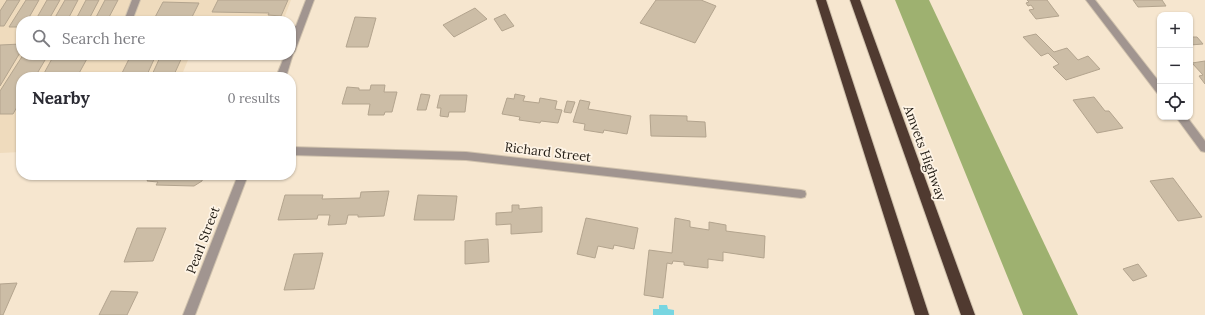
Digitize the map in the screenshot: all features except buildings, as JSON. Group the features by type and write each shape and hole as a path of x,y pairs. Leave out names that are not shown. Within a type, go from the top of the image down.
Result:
{"highway":[{"path":"821,0 922,315"},
{"name":"Amvets Highway","path":"855,0 968,315"}],"street":[{"path":"296,26 310,0"},
{"path":"1090,0 1157,86"},
{"path":"283,72 287,60"},
{"path":"1183,120 1205,148"},
{"name":"Richard Street","path":"296,151 466,156 801,194"},
{"name":"Pearl Street","path":"189,315 241,180"}],"lane":[{"path":"130,16 136,0"}],"shaded area":[{"path":"0,0 291,0 285,16 16,16 16,60 188,60 183,72 16,72 16,152 0,153"}],"green space":[{"path":"895,0 929,0 1078,315 1023,315"}],"water":[{"path":"659,305 667,305 668,309 674,310 674,315 653,315 653,309 659,309"}]}
